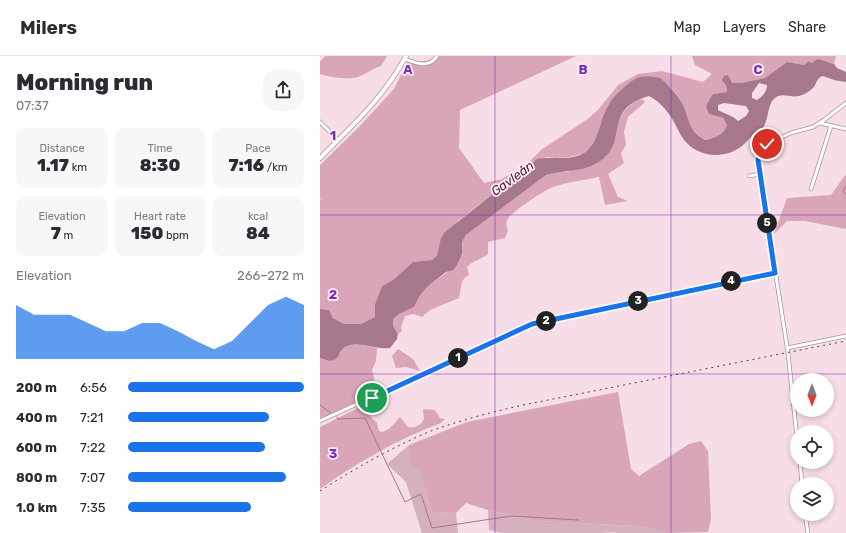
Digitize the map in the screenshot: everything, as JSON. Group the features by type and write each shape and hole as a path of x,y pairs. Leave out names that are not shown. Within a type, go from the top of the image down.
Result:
{"main road":[{"path":"320,158 381,95 395,76 406,57"}],"street":[{"path":"406,57 419,64 426,64 431,62 437,56"},
{"path":"796,425 787,348 758,160 761,149 776,139 813,127 846,103"},
{"path":"320,122 338,140"},
{"path":"820,123 846,129"},
{"path":"811,189 831,126"},
{"path":"749,176 760,174"},
{"path":"320,421 532,324 775,273"},
{"path":"787,348 846,336"},
{"path":"807,521 808,533"}],"shaded area":[{"path":"325,56 387,56 381,66 358,77 345,78 320,74 320,62"},
{"path":"439,56 576,56 460,110 459,148 484,183 502,179 520,169 541,150 589,118 598,110 618,85 638,74 662,71 703,82 712,74 695,65 692,56 836,56 834,64 828,62 812,63 809,61 804,65 787,62 765,78 741,83 732,83 730,80 726,85 727,92 713,94 709,114 723,118 727,125 726,128 718,136 705,140 692,128 680,100 673,90 661,78 601,122 597,135 590,148 582,154 569,157 546,157 522,171 458,221 440,248 438,256 432,260 413,262 393,280 382,286 375,304 375,317 361,324 344,324 333,318 329,310 320,309 320,165 359,127 394,89 409,59 424,61 432,60"},
{"path":"818,59 834,64 837,68 846,72 846,82 823,76 818,79 814,87 807,93 795,96 778,96 772,101 769,107 766,123 763,127 742,146 726,154 714,155 702,153 686,143 667,111 649,96 635,102 626,108 621,116 611,150 604,158 590,166 546,175 466,235 462,242 462,254 453,270 446,272 426,288 414,307 399,314 393,319 393,326 398,334 397,339 390,348 379,348 358,344 347,346 335,359 327,360 320,358 320,309 329,310 333,318 344,324 361,324 375,317 375,304 382,286 393,280 413,262 432,260 437,256 441,238 445,232 537,159 566,158 577,156 586,151 592,144 598,132 611,101 620,91 637,78 661,78 682,103 692,128 705,140 718,136 724,131 727,125 723,118 709,114 706,106 713,94 727,92 726,85 722,80 724,76 728,75 732,83 741,83 765,78 787,62 804,65 809,61 812,63","holes":["759,83 767,85 767,87 764,94 757,100 752,98 752,93","724,103 746,106 749,111 746,116 738,121 718,110 718,105"]},
{"path":"640,99 645,101 628,117 624,132 626,145 621,153 624,163 608,174 618,197 628,201 605,205 599,177 570,182 553,187 543,192 510,216 506,225 508,231 505,238 488,242 488,254 467,267 469,275 462,282 459,298 430,310 422,317 413,314 405,316 401,327 402,331 398,334 393,326 393,319 399,314 414,307 426,288 457,265 462,254 462,242 466,235 546,175 556,172 568,172 616,137 622,114 634,102"},
{"path":"846,174 846,229 805,221 787,221 774,234 787,198 831,195"},
{"path":"349,345 362,345 377,348 376,361 372,370 375,382 375,392 371,396 320,419 320,358 324,360 340,354 342,349"},
{"path":"398,349 413,359 420,371 406,367 396,368 392,356"},
{"path":"618,392 631,469 639,476 689,444 701,441 708,451 711,519 708,532 666,533 637,526 540,521 488,510 466,503 456,513 432,512 420,472 409,465 409,445 467,422"},
{"path":"364,407 377,423 379,431 382,432 389,429 400,417 408,427 418,426 424,419 423,409 435,410 440,418 445,419 441,423 409,436 379,452 320,489 320,427 358,408"},
{"path":"409,445 409,465 420,472 432,512 456,513 458,533 422,533 406,482 387,464"},
{"path":"488,510 540,521 637,526 666,533 502,533 489,530"}],"waterway":[{"path":"846,186 843,191 846,195"},
{"path":"320,405 332,414"},
{"path":"337,417 338,419 365,418 405,502 421,494 432,528 511,516 578,520"}],"railway":[{"path":"320,491 361,466 402,444 431,431 477,416 523,405 846,341"}],"route":[{"path":"372,398 532,324 740,279 775,273 758,160 761,149 767,144"}],"water label":[{"name":"Gavleån","path":"512,178"}]}
